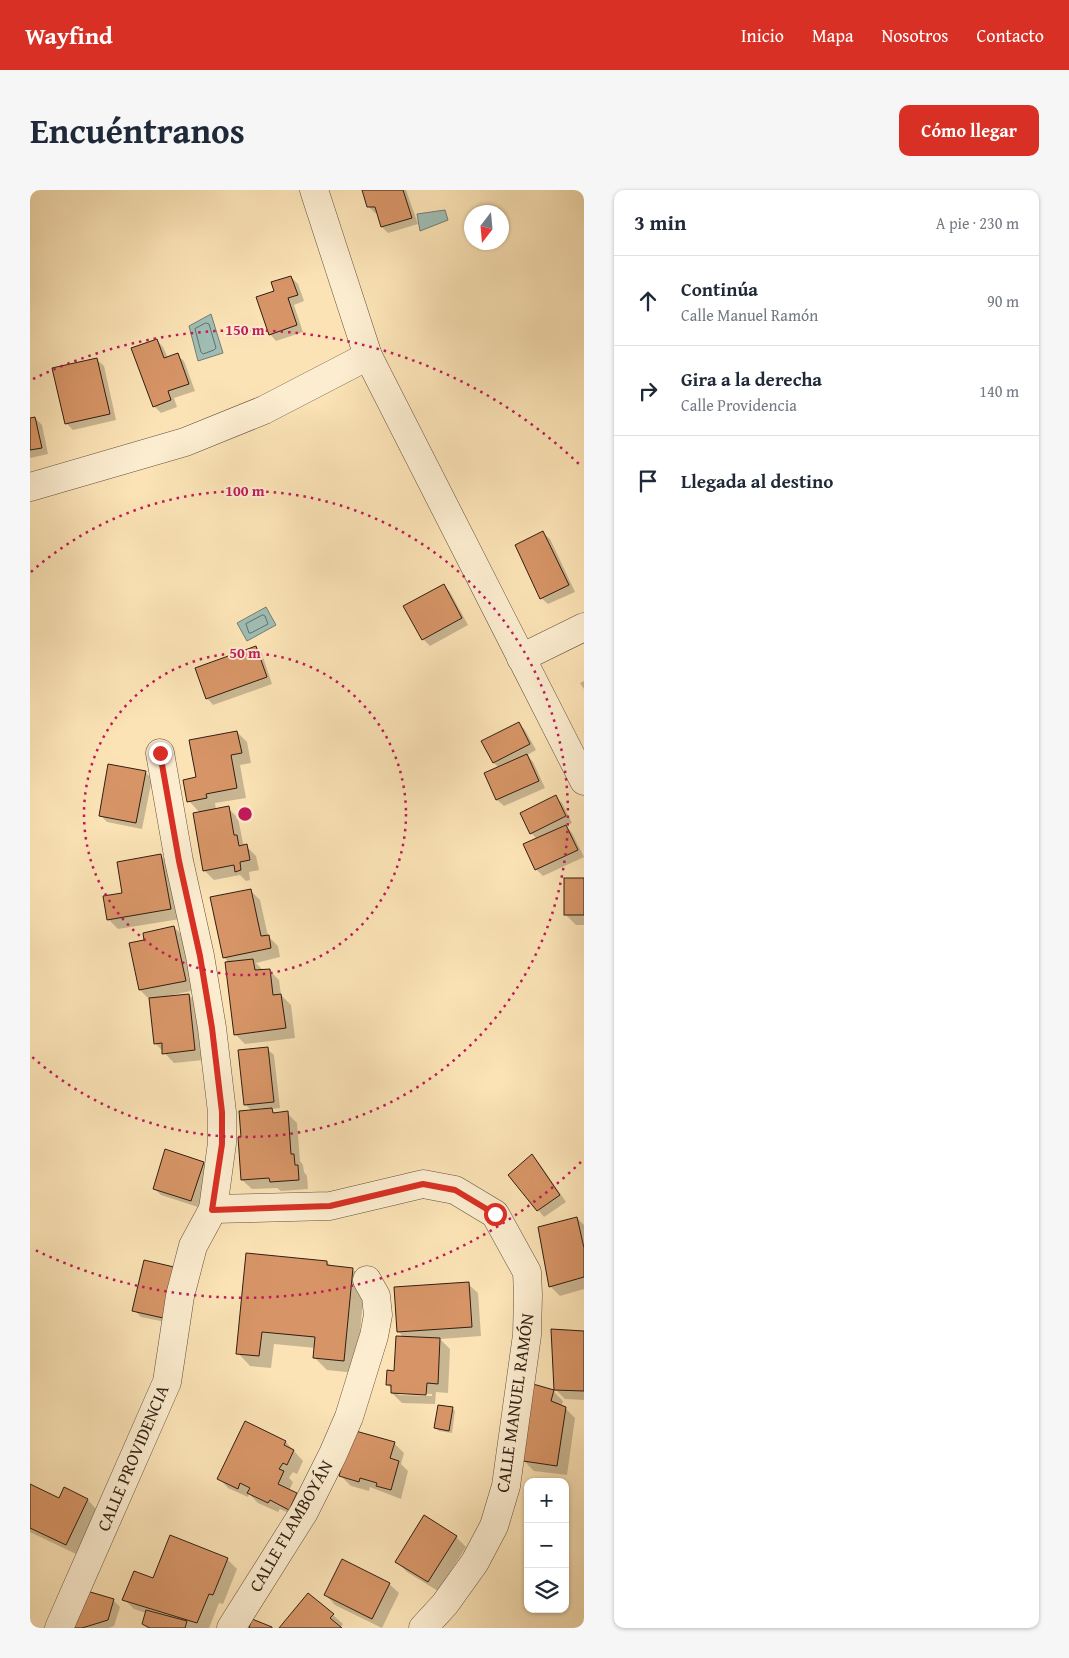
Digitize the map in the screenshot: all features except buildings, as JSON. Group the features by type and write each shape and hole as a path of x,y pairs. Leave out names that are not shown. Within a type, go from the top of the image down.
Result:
{"street":[{"path":"314,190 368,356 584,781"},
{"path":"30,487 185,442 264,410 368,356"},
{"path":"521,658 584,627"},
{"name":"CALLE PROVIDENCIA","path":"59,1628 166,1382 180,1296 190,1254 212,1210 222,1144 222,1112 212,1028 200,956 179,861 160,753"},
{"name":"CALLE MANUEL RAMÓN","path":"212,1210 330,1206 423,1184 455,1190 495,1214 526,1272 528,1294 527,1334 506,1486 494,1526 474,1562 445,1604 424,1628"},
{"name":"CALLE FLAMBOYÁN","path":"231,1628 304,1512 349,1417 374,1336 378,1315 376,1296 367,1280"}],"water":[{"path":"445,210 448,220 420,231 417,214"},
{"path":"211,314 223,353 198,361 189,326"},
{"path":"266,607 276,625 247,641 237,623"}],"route":[{"path":"160,753 179,861 200,956 212,1028 222,1112 222,1144 212,1210 330,1206 423,1184 455,1190 495,1214"}]}
